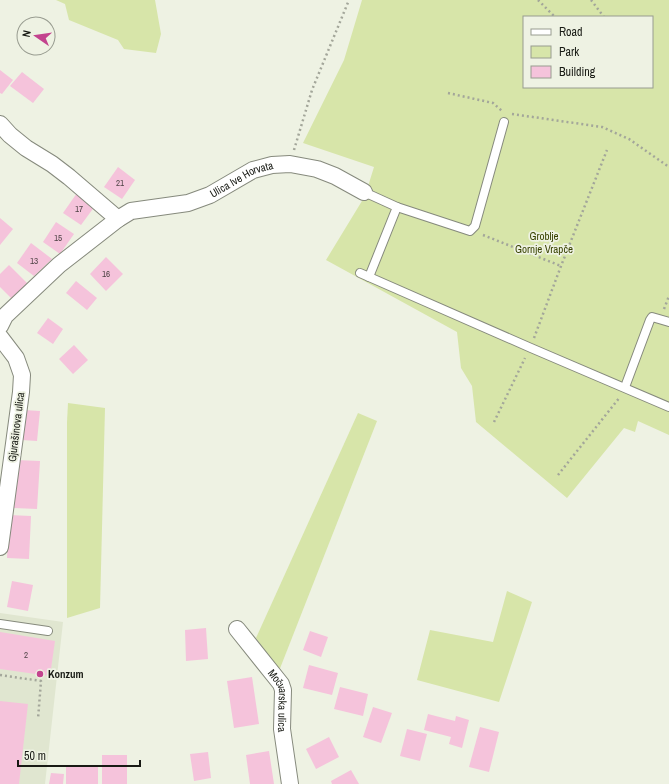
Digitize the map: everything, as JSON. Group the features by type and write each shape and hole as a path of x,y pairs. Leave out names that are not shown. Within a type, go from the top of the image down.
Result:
{"street":[{"path":"0,124 10,135 26,148 52,164 118,219"},
{"name":"Ulica Ive Horvata","path":"2,318 59,265 118,219 131,211 188,203 210,195 253,170 272,165 290,164 317,169 335,176 364,192"},
{"name":"Gjurašinova ulica","path":"0,337 16,358 22,375 0,547"},
{"name":"Močvarska ulica","path":"237,629 281,684 283,690 282,729 290,784"}],"lane":[{"path":"364,192 397,208 470,230 475,226 504,118"},
{"path":"368,277 397,208"},
{"path":"360,273 669,407"},
{"path":"625,388 650,320 652,317 657,317 669,322"},
{"path":"0,624 48,630"}],"path":[{"path":"290,164 312,90 349,0"},
{"path":"538,0 555,16"},
{"path":"591,0 603,16"},
{"path":"448,93 493,103 504,118"},
{"path":"510,114 602,128 629,139 669,167"},
{"path":"494,422 531,348 561,266 607,150"},
{"path":"472,228 476,232 561,266"},
{"path":"558,475 618,401 625,388"},
{"path":"0,675 41,681 38,719"}],"shaded area":[{"path":"0,613 63,622 45,784 0,784"}],"green space":[{"path":"56,0 155,0 161,34 156,53 124,49 118,40 69,20 65,4"},
{"name":"Groblje Gornje Vrapče","path":"362,0 669,0 669,435 638,421 635,432 624,428 567,498 476,422 472,386 461,368 457,332 326,260 365,196 374,167 303,143 344,60"},
{"path":"68,403 105,408 100,608 67,618 67,422"},
{"path":"358,413 377,421 279,671 256,638"},
{"path":"507,591 532,602 499,702 417,680 430,630 493,642"}],"building":[{"path":"0,70 13,80 2,94 0,93"},
{"path":"22,72 44,89 33,103 10,86"},
{"path":"118,167 135,180 122,199 104,187"},
{"path":"77,193 95,206 81,225 63,213"},
{"path":"0,218 13,229 0,245"},
{"path":"56,222 74,234 60,254 43,242"},
{"path":"31,243 52,259 34,276 17,263"},
{"path":"106,257 123,274 106,291 90,274"},
{"path":"9,265 31,287 15,302 0,287 0,274"},
{"path":"76,281 97,298 87,310 66,293"},
{"path":"48,318 63,329 53,344 37,333"},
{"path":"74,345 88,360 73,374 59,359"},
{"path":"24,410 40,411 37,441 22,440"},
{"path":"16,460 40,461 37,509 14,508"},
{"path":"9,515 31,516 29,559 7,558"},
{"path":"12,581 33,585 28,611 7,607"},
{"path":"206,628 208,659 186,661 185,630"},
{"path":"310,631 328,637 321,657 303,650"},
{"path":"0,632 55,641 50,676 0,669"},
{"path":"309,665 338,673 332,695 303,688"},
{"path":"252,677 259,724 234,728 227,681"},
{"path":"340,687 368,694 363,716 334,709"},
{"path":"0,701 28,704 19,784 0,784"},
{"path":"373,707 392,713 381,743 363,737"},
{"path":"428,714 455,721 456,716 469,720 462,748 449,744 451,737 424,730"},
{"path":"480,727 499,732 489,772 469,767"},
{"path":"407,729 427,734 420,761 400,756"},
{"path":"329,737 339,757 316,769 306,749"},
{"path":"269,751 274,784 250,784 246,755"},
{"path":"208,752 211,778 194,781 190,754"},
{"path":"102,755 127,755 127,784 102,784"},
{"path":"66,766 98,766 98,784 66,784"},
{"path":"351,770 359,784 332,784 331,781"},
{"path":"51,773 64,774 63,784 49,784"}],"place":[{"name":"Konzum","path":"40,674"}]}
